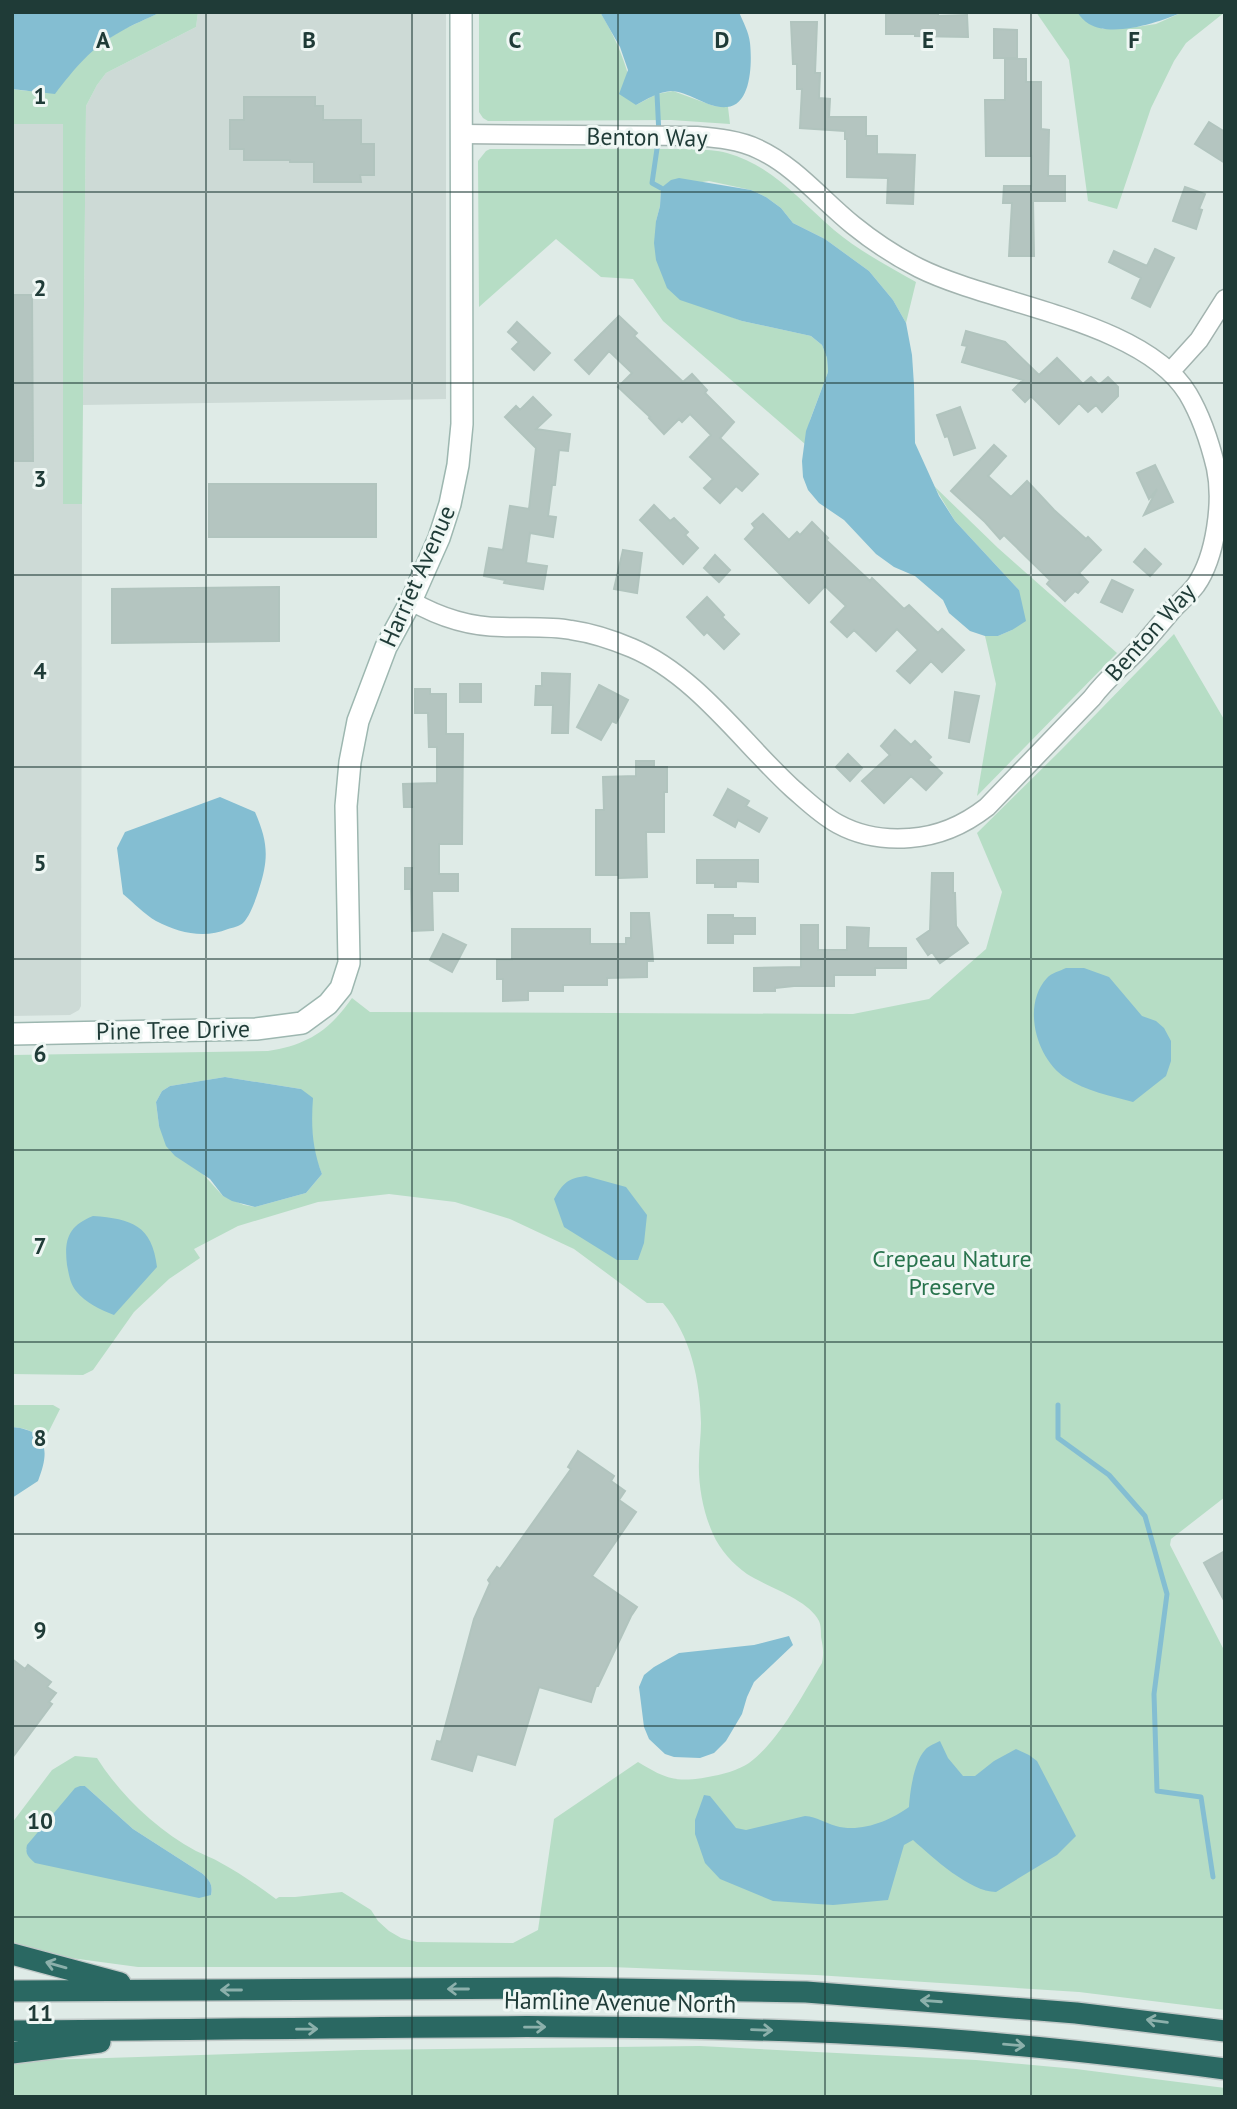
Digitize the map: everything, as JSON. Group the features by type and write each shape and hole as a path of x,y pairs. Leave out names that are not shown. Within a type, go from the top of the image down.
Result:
{"highway":[{"path":"12,1954 146,1990"},
{"name":"Hamline Avenue North","path":"12,1992 557,1988 806,1992 1076,2012 1225,2031"},
{"name":"Hamline Avenue North","path":"12,2031 635,2027 786,2031 1014,2045 1225,2069"},
{"path":"12,2053 190,2030"}],"street":[{"name":"Harriet Avenue","path":"328,1004 341,988 349,963 346,806 350,762 358,721 386,647 411,601 443,527 458,466 462,424 461,12"},
{"name":"Benton Way","path":"411,601 447,618 473,625 570,629 634,649 659,662 700,695 784,780 836,823 879,838 904,839 926,837 948,830 970,821 987,807 1133,654 1217,560 1215,535 1219,484 1205,431 1188,393 1156,360 1105,332 963,286 923,270 889,252 851,224 777,160 756,148 726,139 696,136 461,134"},
{"path":"1170,372 1199,340 1225,299"},
{"name":"Pine Tree Drive","path":"12,1034 256,1029 302,1023 328,1004"}],"shaded area":[{"path":"198,12 446,12 446,399 83,405 86,106 106,73 196,27"},
{"path":"63,123 63,503 82,504 81,1006 70,1015 12,1016 12,124"}],"green space":[{"path":"161,12 198,12 196,27 106,73 86,106 82,504 63,504 63,124 12,124 12,89 27,91 75,68 93,49 120,31"},
{"path":"479,12 600,12 622,57 636,105 657,94 673,91 714,106 728,107 730,124 671,120 488,121 479,112"},
{"path":"1036,12 1077,12 1103,29 1156,24 1183,12 1225,12 1186,43 1174,61 1151,108 1117,209 1088,201 1069,60"},
{"path":"490,149 695,149 723,152 743,159 785,185 853,245 916,282 906,323 893,300 869,271 825,239 793,223 781,208 766,197 751,190 709,181 661,188 656,221 714,310 742,321 811,336 822,345 828,372 810,420 805,444 663,321 633,279 601,277 556,239 479,307 478,161"},
{"path":"934,486 998,548 1117,653 977,796 996,684 985,636 998,636 1012,630 1019,590 955,521"},
{"name":"Crepeau Nature Preserve","path":"1174,634 1225,721 1225,1497 1171,1539 1170,1545 1225,1652 1225,2010 1079,1992 816,1975 611,1967 138,1967 12,1948 12,1823 52,1770 75,1756 97,1758 128,1798 153,1822 276,1899 342,1892 371,1910 378,1921 401,1938 417,1942 513,1943 538,1930 554,1819 638,1762 664,1776 679,1779 713,1776 745,1766 760,1754 780,1730 822,1663 823,1653 820,1624 814,1613 797,1600 742,1570 723,1551 713,1534 700,1489 699,1391 687,1344 673,1316 663,1303 647,1303 574,1249 510,1219 455,1202 389,1194 318,1202 238,1226 194,1249 200,1258 169,1279 134,1312 93,1370 83,1375 12,1374 12,1055 268,1051 294,1045 316,1035 335,1019 352,998 370,1012 853,1014 929,999 986,949 1002,892 977,833","holes":["225,1077 301,1089 311,1120 314,1154 322,1174 306,1193 255,1207 223,1196 159,1126 156,1102 162,1091 170,1086","85,1786 133,1829 203,1874 212,1888 211,1895 26,1850"]},
{"path":"12,1405 53,1405 60,1409 43,1443 30,1431 12,1427"},
{"path":"700,2046 976,2060 1076,2069 1225,2088 1225,2097 12,2097 12,2061 360,2050"}],"water":[{"path":"12,12 161,12 101,44 55,94 12,89"},
{"path":"600,12 739,12 751,51 746,91 741,99 727,107 705,103 671,91 657,94 636,105 619,94 628,70 620,47"},
{"path":"1077,12 1183,12 1149,24 1111,29 1089,24"},
{"path":"679,178 751,190 766,197 781,208 793,223 825,239 869,271 893,300 906,323 912,355 915,443 939,496 955,521 1019,590 1026,621 998,636 985,636 970,631 949,613 943,600 915,576 894,567 876,554 844,520 819,503 808,490 803,477 802,461 806,431 828,372 822,345 811,336 742,321 680,300 667,288 656,260 656,221 661,188 671,180"},
{"path":"220,797 255,812 259,823 265,841 266,859 256,898 248,916 238,926 210,934 174,929 152,918 123,894 117,848 125,832"},
{"path":"1066,968 1084,968 1109,977 1142,1016 1156,1021 1164,1028 1171,1041 1171,1061 1166,1076 1133,1102 1074,1083 1056,1070 1040,1046 1034,1017 1039,990 1049,976"},
{"path":"225,1077 301,1089 313,1098 313,1136 322,1174 306,1193 255,1207 232,1201 223,1196 210,1179 175,1156 166,1146 159,1126 156,1102 162,1091 170,1086"},
{"path":"586,1176 626,1187 647,1215 644,1243 638,1260 617,1260 564,1227 554,1199 567,1182"},
{"path":"93,1216 119,1219 138,1227 150,1242 157,1267 114,1315 80,1295 72,1285 68,1272 67,1241 78,1224"},
{"path":"12,1427 33,1432 39,1437 45,1452 38,1481 12,1498"},
{"path":"789,1636 793,1645 754,1682 742,1714 726,1741 714,1753 700,1758 674,1757 665,1754 649,1739 644,1727 639,1687 644,1675 654,1667 679,1653 754,1645"},
{"path":"940,1741 948,1758 963,1776 975,1776 1016,1749 1029,1755 1037,1761 1076,1836 1057,1855 996,1892 963,1880 913,1840 904,1845 888,1900 833,1905 773,1901 720,1879 705,1863 695,1834 695,1820 704,1795 710,1796 736,1828 746,1830 805,1816 845,1828 865,1827 893,1817 909,1807 915,1769 921,1755"},
{"path":"85,1786 133,1829 203,1874 212,1888 211,1895 199,1898 35,1863 26,1851 27,1845 75,1788"}],"building":[{"path":"938,12 938,16 967,15 968,37 886,34 886,13"},
{"path":"791,22 817,22 815,73 820,73 819,98 830,99 829,117 866,117 866,136 877,136 877,154 915,155 913,204 887,203 888,178 847,177 845,131 800,128 802,89 797,89 797,64 793,64"},
{"path":"994,29 1017,30 1017,58 994,58"},
{"path":"1005,59 1026,59 1026,82 1041,82 1041,129 1049,130 1048,176 1065,176 1065,201 1033,201 1034,256 1009,256 1012,203 1003,203 1004,186 1032,186 1032,156 986,156 985,100 1005,100"},
{"path":"244,97 315,97 315,106 323,106 323,120 361,120 361,144 374,144 374,175 360,175 361,182 314,182 314,162 244,160 244,149 230,149 230,120 244,120"},
{"path":"1209,122 1225,132 1225,163 1195,144"},
{"path":"1185,187 1205,194 1196,229 1173,221"},
{"path":"1155,249 1174,258 1150,307 1132,298 1141,278 1109,262 1114,251 1147,266"},
{"path":"12,295 32,295 33,461 12,461"},
{"path":"619,316 637,333 634,336 683,382 692,374 707,390 705,393 734,422 720,438 758,474 742,491 736,486 720,503 704,488 713,479 690,457 711,435 690,414 682,422 679,419 664,434 618,387 632,373 609,351 589,374 575,360"},
{"path":"517,322 550,353 534,370 512,349 519,342 508,332"},
{"path":"966,331 1005,342 1039,375 1057,358 1083,384 1091,377 1099,385 1108,377 1118,387 1118,396 1102,412 1096,405 1088,412 1079,403 1059,424 1031,396 1025,402 1013,390 1023,380 962,362 967,346 962,345"},
{"path":"533,397 551,415 536,429 570,434 568,451 559,450 555,485 552,485 548,516 556,517 553,537 530,533 526,563 547,566 543,589 504,583 505,580 484,576 489,548 503,550 510,506 529,509 536,448 505,417 516,406 520,410"},
{"path":"960,407 975,448 954,455 937,415"},
{"path":"994,445 1006,456 988,476 1011,497 1027,481 1054,510 1101,550 1079,573 1088,582 1078,593 1075,591 1065,601 1047,584 1050,580 1004,535 1000,539 951,491"},
{"path":"1155,465 1173,502 1144,515 1157,489 1149,499 1137,473"},
{"path":"209,484 376,484 376,537 209,537"},
{"path":"654,505 670,521 674,518 688,532 685,535 698,548 683,564 640,520"},
{"path":"763,514 789,540 797,532 800,535 812,522 828,538 826,540 870,581 872,578 904,609 909,605 938,633 942,629 964,650 942,672 931,661 910,683 897,671 918,650 897,629 876,651 854,630 847,637 831,622 846,606 825,586 809,603 745,539 755,528 752,524"},
{"path":"1145,549 1161,564 1150,576 1134,562"},
{"path":"623,550 642,553 637,593 614,589"},
{"path":"715,555 730,570 719,582 704,568"},
{"path":"1112,580 1133,590 1122,612 1101,602"},
{"path":"279,587 279,641 112,643 112,589"},
{"path":"707,597 739,634 724,649 707,632 704,635 687,617"},
{"path":"542,673 570,674 568,733 552,733 553,705 535,705 536,686 542,686"},
{"path":"460,684 481,684 481,702 460,702"},
{"path":"599,685 628,700 616,723 612,721 601,740 577,727"},
{"path":"415,689 430,689 430,694 446,694 446,734 463,734 462,844 439,844 439,874 458,874 458,891 432,891 433,930 412,931 411,889 405,889 405,868 414,868 414,807 404,807 403,784 437,783 437,747 429,747 428,713 415,713"},
{"path":"955,692 979,696 969,742 949,738"},
{"path":"895,730 911,745 915,741 931,757 928,760 942,773 926,790 911,776 884,803 862,781 890,755 881,746"},
{"path":"848,754 862,768 850,781 836,767"},
{"path":"636,761 654,761 654,767 667,767 664,832 646,832 647,877 596,875 596,810 604,810 603,777 636,776"},
{"path":"728,789 749,801 746,806 767,818 759,832 738,820 735,827 714,815"},
{"path":"697,860 758,860 758,882 736,881 736,887 715,887 715,883 697,883"},
{"path":"932,873 953,873 956,926 968,943 940,963 932,952 928,955 917,939 930,930"},
{"path":"631,913 649,913 653,961 647,961 647,977 607,978 607,985 563,985 563,991 528,991 528,1000 503,1001 503,979 497,979 497,960 512,960 512,929 590,929 590,944 626,944 626,938 631,938"},
{"path":"708,915 755,918 755,934 733,934 733,943 708,943"},
{"path":"801,925 818,925 818,950 847,950 847,927 869,928 868,948 906,948 906,968 875,968 875,975 834,975 834,986 794,986 775,988 775,991 754,991 754,968 801,967"},
{"path":"443,934 466,945 452,972 430,960"},
{"path":"578,1451 614,1476 611,1481 625,1491 619,1500 636,1512 592,1576 637,1607 596,1686 591,1702 539,1687 515,1765 477,1754 472,1771 432,1759 437,1741 441,1742 474,1619 490,1583 488,1580 497,1567 500,1569 571,1469 568,1467"},
{"path":"1225,1551 1225,1602 1204,1563"},
{"path":"12,1659 25,1669 28,1665 51,1682 47,1687 56,1693 49,1702 52,1704 12,1758"}],"waterway":[{"path":"657,94 659,135 652,183 661,188"},
{"path":"1058,1405 1058,1438 1109,1475 1145,1516 1167,1594 1154,1694 1157,1791 1201,1797 1213,1877"}]}
